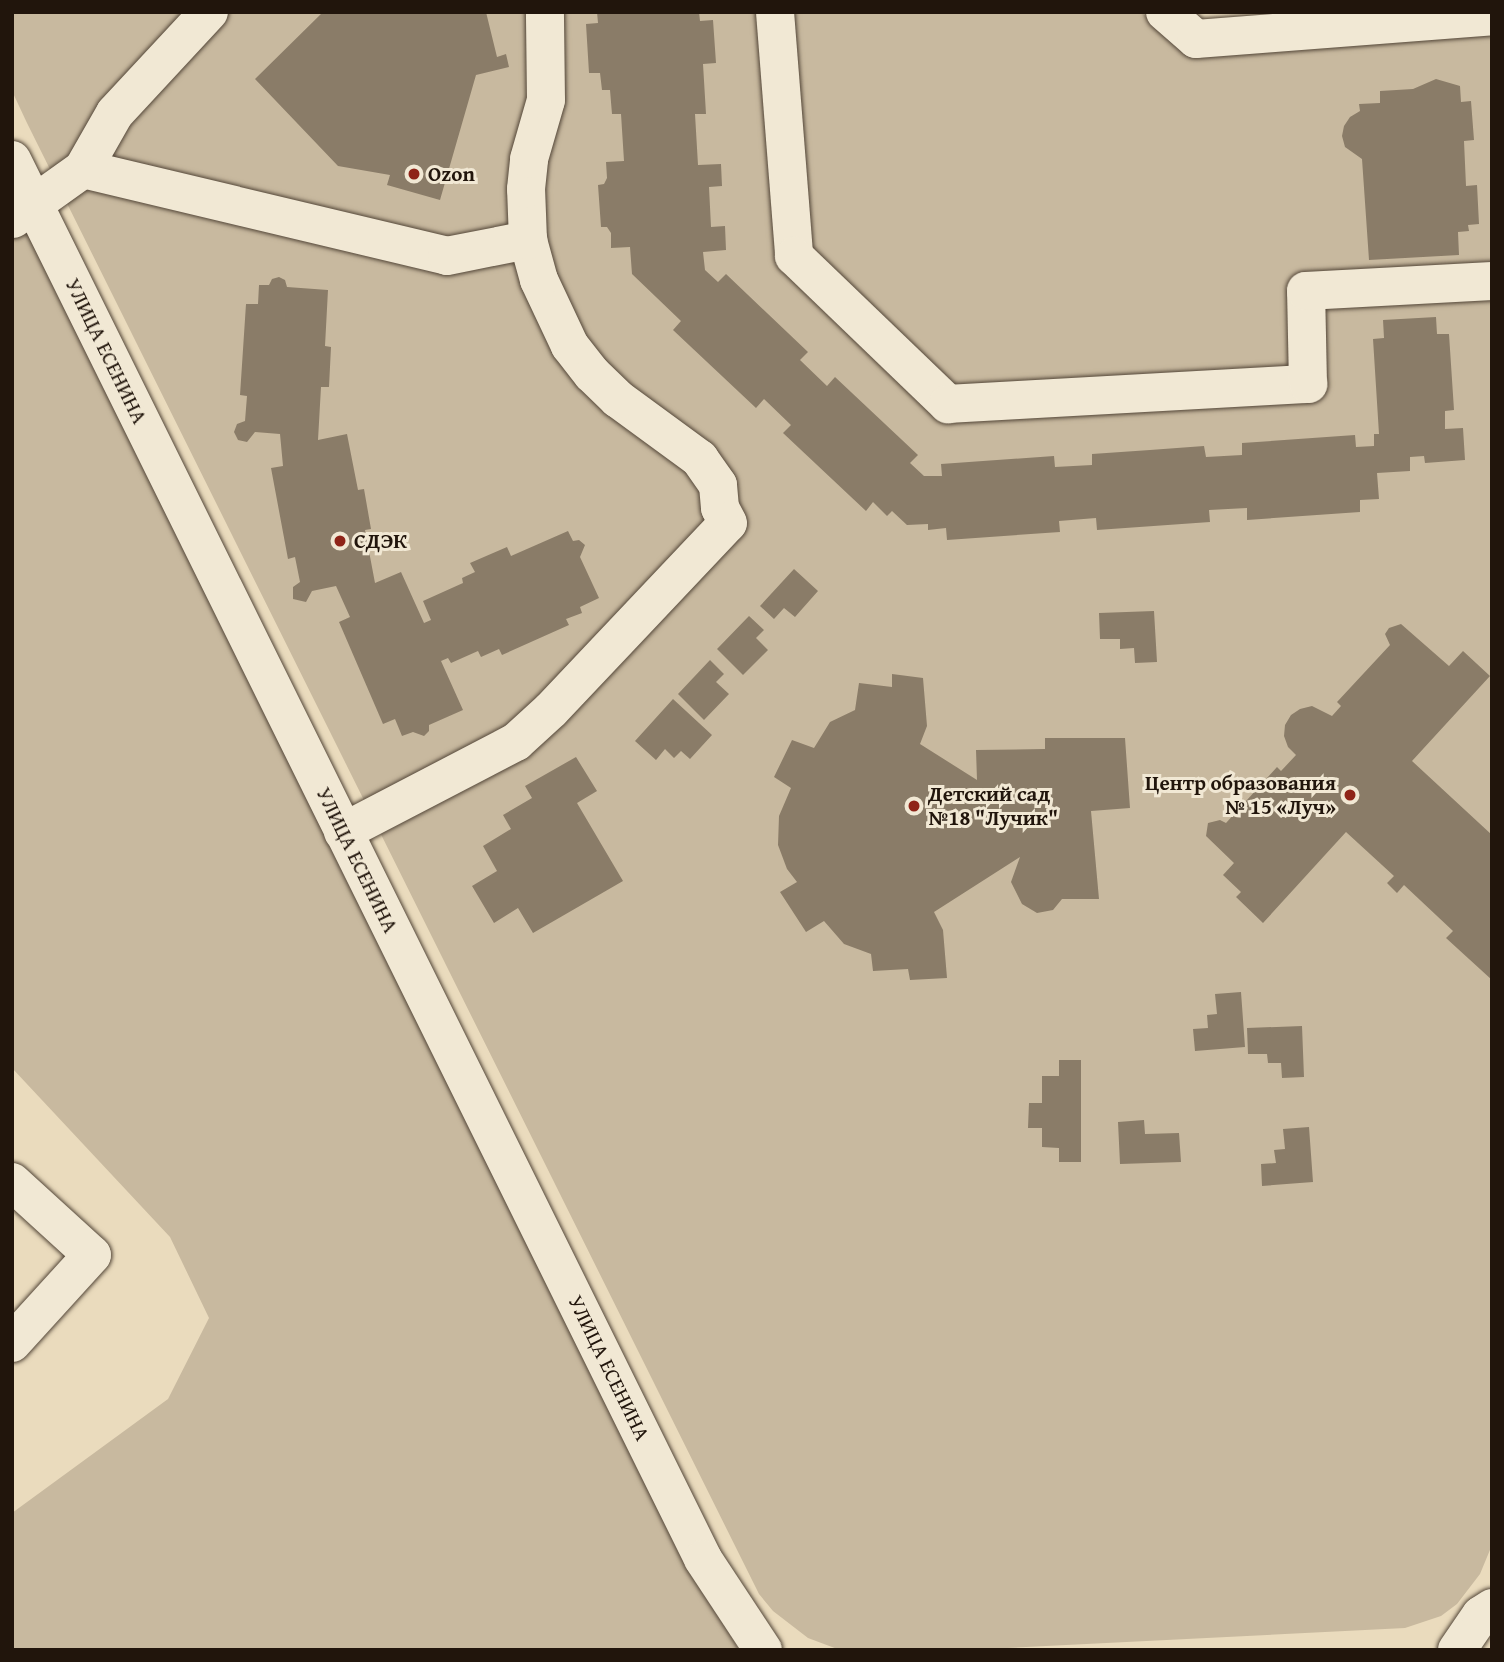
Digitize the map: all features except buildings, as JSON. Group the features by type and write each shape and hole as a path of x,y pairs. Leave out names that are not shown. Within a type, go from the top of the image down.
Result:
{"street":[{"path":"23,212 83,169 115,113 209,12"},
{"path":"344,832 516,742 551,710 728,523 720,508 718,485 700,459 618,399 570,346 543,292 528,240 526,190 529,159 546,100 545,12"},
{"path":"775,12 794,256 948,404 1308,384 1306,291 1492,281"},
{"path":"1165,12 1196,39 1448,16 1492,16"},
{"name":"УЛИЦА ЕСЕНИНА","path":"12,160 23,212 344,832 703,1559 764,1650"},
{"path":"83,169 447,256 528,240"},
{"path":"12,1182 92,1255 12,1343"},
{"path":"1457,1650 1481,1615 1492,1608"}],"shaded area":[{"path":"14,12 1141,12 1190,55 1492,33 1492,1545 1480,1574 1457,1604 1441,1616 1405,1628 966,1650 840,1650 808,1638 773,1611 759,1594 27,123 12,91"},
{"path":"12,196 689,1567 739,1650 12,1650 12,1513 168,1399 209,1318 170,1237 12,1068"}],"place":[{"name":"Ozon","path":"414,174"},
{"name":"СДЭК","path":"340,541"},
{"name":"Центр образования № 15 «Луч»","path":"1350,795"},
{"name":"Детский сад №18 \"Лучик\"","path":"914,806"}]}
